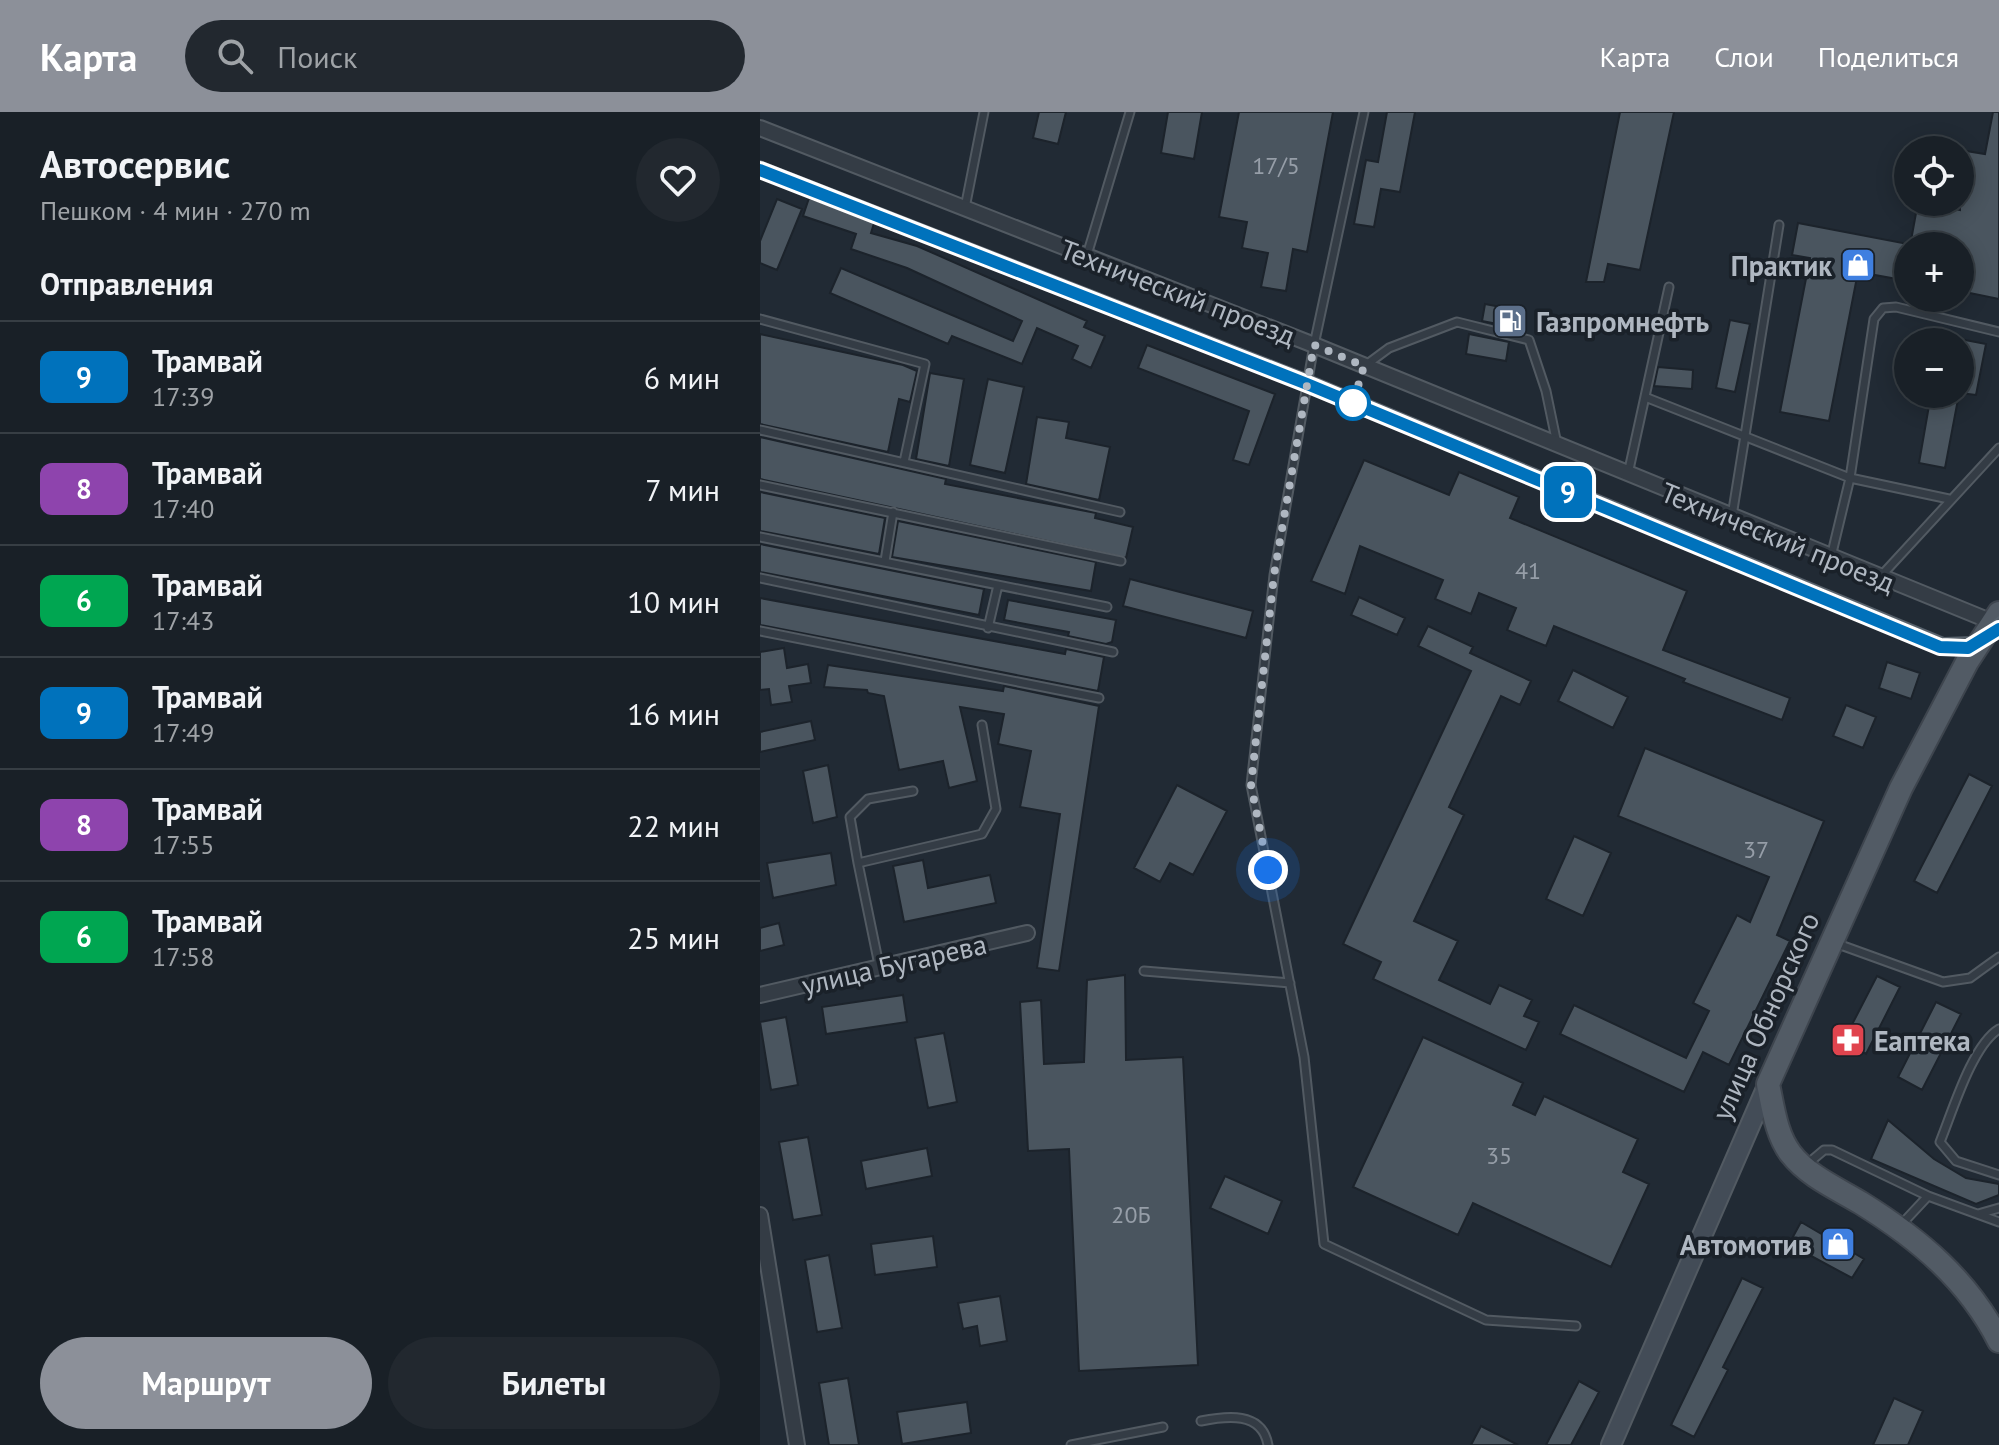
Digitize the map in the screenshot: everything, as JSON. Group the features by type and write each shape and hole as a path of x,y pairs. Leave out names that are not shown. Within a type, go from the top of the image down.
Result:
{"main road":[{"name":"улица Обнорского","path":"1611,1445 1901,788 1967,662 1998,619"},
{"path":"1768,1084 1780,1133 1789,1152 1803,1167 1899,1227 1964,1285 1996,1329"}],"street":[{"name":"Технический проезд","path":"760,128 1314,345 1880,578 1998,619"},
{"name":"улица Бугарева","path":"760,995 1027,933"},
{"path":"760,1215 797,1445"}],"lane":[{"path":"964,210 984,112"},
{"path":"1086,257 1130,112"},
{"path":"1364,112 1314,345 1274,575 1251,785 1304,1057 1324,1244 1486,1320 1576,1326"},
{"path":"1731,518 1779,225"},
{"path":"1628,476 1669,287"},
{"path":"1831,558 1850,478 1874,319 1883,308 1896,307 1999,332"},
{"path":"760,319 925,364 904,462"},
{"path":"1364,366 1389,348 1457,322 1529,340 1546,391 1557,446"},
{"path":"1645,397 1850,478 1949,499"},
{"path":"760,430 1120,512"},
{"path":"1880,578 1949,499 1999,448"},
{"path":"760,485 1121,561"},
{"path":"885,561 893,512"},
{"path":"760,537 1107,607"},
{"path":"760,578 1113,652"},
{"path":"988,628 998,585"},
{"path":"760,631 1099,698"},
{"path":"858,863 982,834 996,809 982,725"},
{"path":"879,965 850,817 868,799 913,791"},
{"path":"1832,942 1943,982 1970,978 1999,957"},
{"path":"1144,971 1290,983"},
{"path":"1999,1029 1992,1034 1972,1065 1940,1142 1956,1161 1999,1175"},
{"path":"1803,1167 1824,1150 1832,1150 1928,1196 1999,1222"},
{"path":"1899,1227 1928,1196"},
{"path":"1978,1214 1999,1208"},
{"path":"1201,1421 1230,1415 1247,1419 1266,1436 1268,1445"},
{"path":"1071,1445 1163,1427"}],"building":[{"path":"1039,112 1066,112 1058,144 1033,138"},
{"path":"1168,112 1202,112 1194,159 1161,153"},
{"path":"1239,112 1333,112 1307,252 1293,249 1286,291 1261,287 1268,253 1242,248 1247,222 1219,217"},
{"path":"1387,112 1415,112 1400,192 1381,189 1374,227 1354,224 1366,160 1378,162"},
{"path":"1620,112 1674,112 1640,270 1608,264 1604,282 1586,282"},
{"path":"1993,112 1999,112 1999,299 1974,294 1974,232 1913,232 1915,216 1974,216 1974,152 1985,154"},
{"path":"809,198 875,220 871,233 917,246 1087,321 1084,327 1105,336 1091,368 1072,359 1078,346 1037,328 1022,364 952,336 948,344 830,293 841,268 1013,341 1022,321 907,268 851,249 856,234 803,216"},
{"path":"777,199 802,209 777,270 760,263 760,241"},
{"path":"1798,223 1894,241 1894,278 1858,272 1829,421 1780,412 1810,258 1792,255"},
{"path":"1485,304 1517,310 1513,327 1482,321"},
{"path":"1730,320 1750,324 1735,392 1716,388"},
{"path":"760,334 903,365 917,371 910,402 899,399 888,452 760,424"},
{"path":"1469,334 1509,342 1506,361 1466,354"},
{"path":"1974,342 1986,344 1974,395"},
{"path":"1147,345 1275,394 1249,465 1233,460 1249,411 1138,368"},
{"path":"1658,367 1693,370 1692,389 1654,386"},
{"path":"930,373 964,379 949,466 916,459"},
{"path":"988,379 1024,387 1005,473 970,465"},
{"path":"1929,408 1956,408 1945,468 1919,463"},
{"path":"1037,417 1069,422 1066,438 1110,447 1099,500 1026,484"},
{"path":"760,437 946,479 945,484 1096,513 1095,518 1133,527 1126,558 760,479"},
{"path":"1364,460 1449,495 1459,472 1519,497 1510,518 1687,591 1663,650 1790,698 1782,720 1683,682 1685,679 1554,626 1546,646 1507,630 1516,608 1479,593 1471,614 1435,599 1443,580 1360,546 1345,594 1311,581"},
{"path":"760,492 885,518 879,554 760,531"},
{"path":"898,521 1096,562 1091,591 892,557"},
{"path":"760,544 984,589 979,615 760,572"},
{"path":"1130,579 1253,611 1246,638 1123,606"},
{"path":"1359,597 1405,618 1397,635 1351,615"},
{"path":"760,598 1065,654 1066,649 1104,657 1098,691 760,625"},
{"path":"1008,600 1116,620 1112,642 1106,644 1068,636 1069,632 1004,620"},
{"path":"1428,626 1473,647 1470,653 1531,681 1520,705 1501,696 1449,807 1464,815 1414,921 1458,941 1439,980 1490,1004 1499,985 1532,1000 1524,1016 1539,1022 1526,1050 1373,979 1381,962 1343,944 1471,671 1418,646"},
{"path":"784,648 787,668 808,664 811,683 789,686 792,702 771,705 769,689 760,690 760,652"},
{"path":"1887,662 1920,673 1911,699 1879,688"},
{"path":"828,665 1003,691 1004,686 1099,706 1059,971 1037,968 1060,814 1020,807 1031,751 998,744 1004,714 960,707 977,781 949,788 943,761 899,770 884,696 868,693 867,690 824,687"},
{"path":"1573,670 1628,697 1613,728 1558,701"},
{"path":"1846,705 1876,717 1863,748 1833,736"},
{"path":"811,721 815,740 760,752 760,732"},
{"path":"1645,748 1824,821 1777,935 1790,941 1729,1065 1703,1052 1684,1092 1560,1034 1574,1005 1686,1058 1709,1011 1693,1003 1737,915 1750,922 1769,877 1618,816"},
{"path":"828,765 837,817 813,823 803,771"},
{"path":"1969,774 1992,786 1937,893 1914,881"},
{"path":"1177,785 1227,811 1193,875 1170,863 1160,882 1134,868"},
{"path":"1574,836 1611,853 1583,916 1546,899"},
{"path":"831,853 836,885 773,898 767,863"},
{"path":"923,860 928,888 990,875 996,903 904,922 893,866"},
{"path":"779,923 784,945 760,951 760,928"},
{"path":"1125,975 1126,1060 1183,1057 1198,1365 1079,1371 1069,1149 1028,1151 1020,1002 1041,1000 1044,1064 1084,1062 1087,980"},
{"path":"1877,976 1900,987 1866,1054 1843,1042"},
{"path":"903,995 907,1022 826,1034 822,1007"},
{"path":"1936,1002 1961,1014 1922,1090 1898,1077"},
{"path":"786,1017 798,1085 771,1090 760,1022"},
{"path":"944,1033 957,1102 928,1108 915,1038"},
{"path":"1423,1037 1523,1083 1513,1105 1535,1115 1544,1096 1638,1139 1623,1172 1649,1184 1611,1267 1473,1203 1458,1235 1353,1187"},
{"path":"1888,1120 1934,1159 1966,1178 1999,1184 1999,1195 1976,1204 1871,1159"},
{"path":"808,1137 822,1215 793,1220 779,1142"},
{"path":"927,1148 932,1176 866,1189 861,1161"},
{"path":"1225,1176 1282,1201 1268,1234 1210,1208"},
{"path":"1801,1222 1864,1259 1852,1278 1789,1244"},
{"path":"933,1236 937,1267 875,1275 871,1244"},
{"path":"829,1255 842,1328 817,1332 805,1260"},
{"path":"1742,1278 1763,1288 1723,1367 1728,1370 1694,1437 1671,1425"},
{"path":"1000,1296 1007,1341 980,1346 977,1326 963,1329 958,1303"},
{"path":"848,1378 859,1445 829,1445 819,1383"},
{"path":"1579,1381 1599,1392 1571,1445 1546,1445"},
{"path":"1894,1398 1923,1411 1908,1445 1873,1445"},
{"path":"967,1402 971,1433 902,1444 897,1412"},
{"path":"1481,1426 1518,1445 1471,1445"}],"tram line":[{"path":"760,161 1309,375 1944,638 1974,637 1999,617"},
{"name":"9","path":"760,170 1307,384 1940,647 1960,649 1978,645 1999,629"}],"place":[{"name":"Практик","path":"1858,265"},
{"name":"Газпромнефть","path":"1510,321"},
{"name":"Еаптека","path":"1848,1040"},
{"name":"Автомотив","path":"1838,1244"}],"route":[{"path":"1268,870 1251,785 1274,575 1314,345 1364,366 1353,403"}]}
